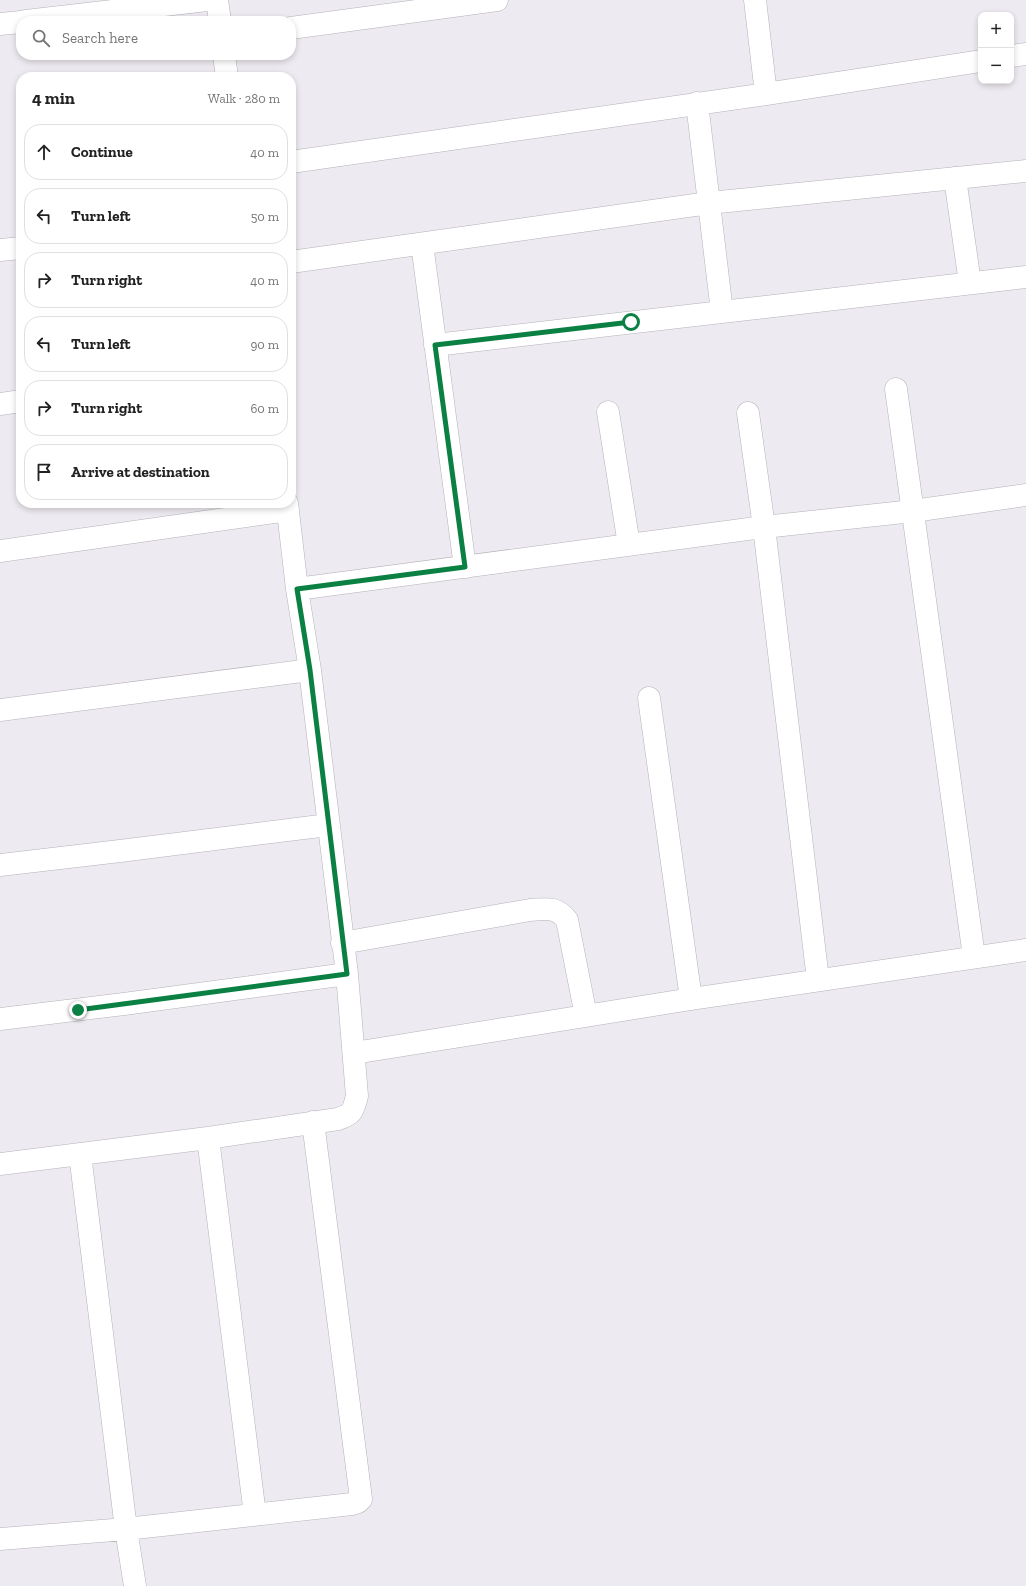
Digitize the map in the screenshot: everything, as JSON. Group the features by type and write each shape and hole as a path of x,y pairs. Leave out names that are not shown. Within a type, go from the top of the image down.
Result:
{"street":[{"path":"69,16 206,0"},
{"path":"217,0 219,16"},
{"path":"296,27 497,0"},
{"path":"755,0 766,94"},
{"path":"0,24 16,22"},
{"path":"1014,56 1026,54"},
{"path":"225,60 226,72"},
{"path":"296,161 766,94 978,61"},
{"path":"697,103 722,312"},
{"path":"296,261 709,203 1026,171"},
{"path":"955,178 970,283"},
{"path":"422,244 465,567"},
{"path":"0,250 16,248"},
{"path":"435,345 1026,277"},
{"path":"896,389 974,957"},
{"path":"0,404 16,402"},
{"path":"608,412 629,545"},
{"path":"748,413 764,527 818,980"},
{"path":"297,589 764,527 913,511 1026,495"},
{"path":"0,551 281,508"},
{"path":"0,1164 208,1138 338,1119 350,1115 354,1108 357,1096 347,974 342,943 310,670 297,589 288,508"},
{"path":"0,710 310,670"},
{"path":"649,698 691,999"},
{"path":"0,865 328,825"},
{"path":"342,943 548,908 561,912 567,920 586,1016"},
{"path":"354,1053 691,999 1026,950"},
{"path":"0,1019 347,974"},
{"path":"0,1539 126,1529 255,1515 352,1504 362,1499 312,1122"},
{"path":"208,1138 255,1515"},
{"path":"80,1154 126,1529 135,1586"}],"route":[{"path":"78,1010 347,974 310,670 297,589 465,567 435,345 631,322"}]}
